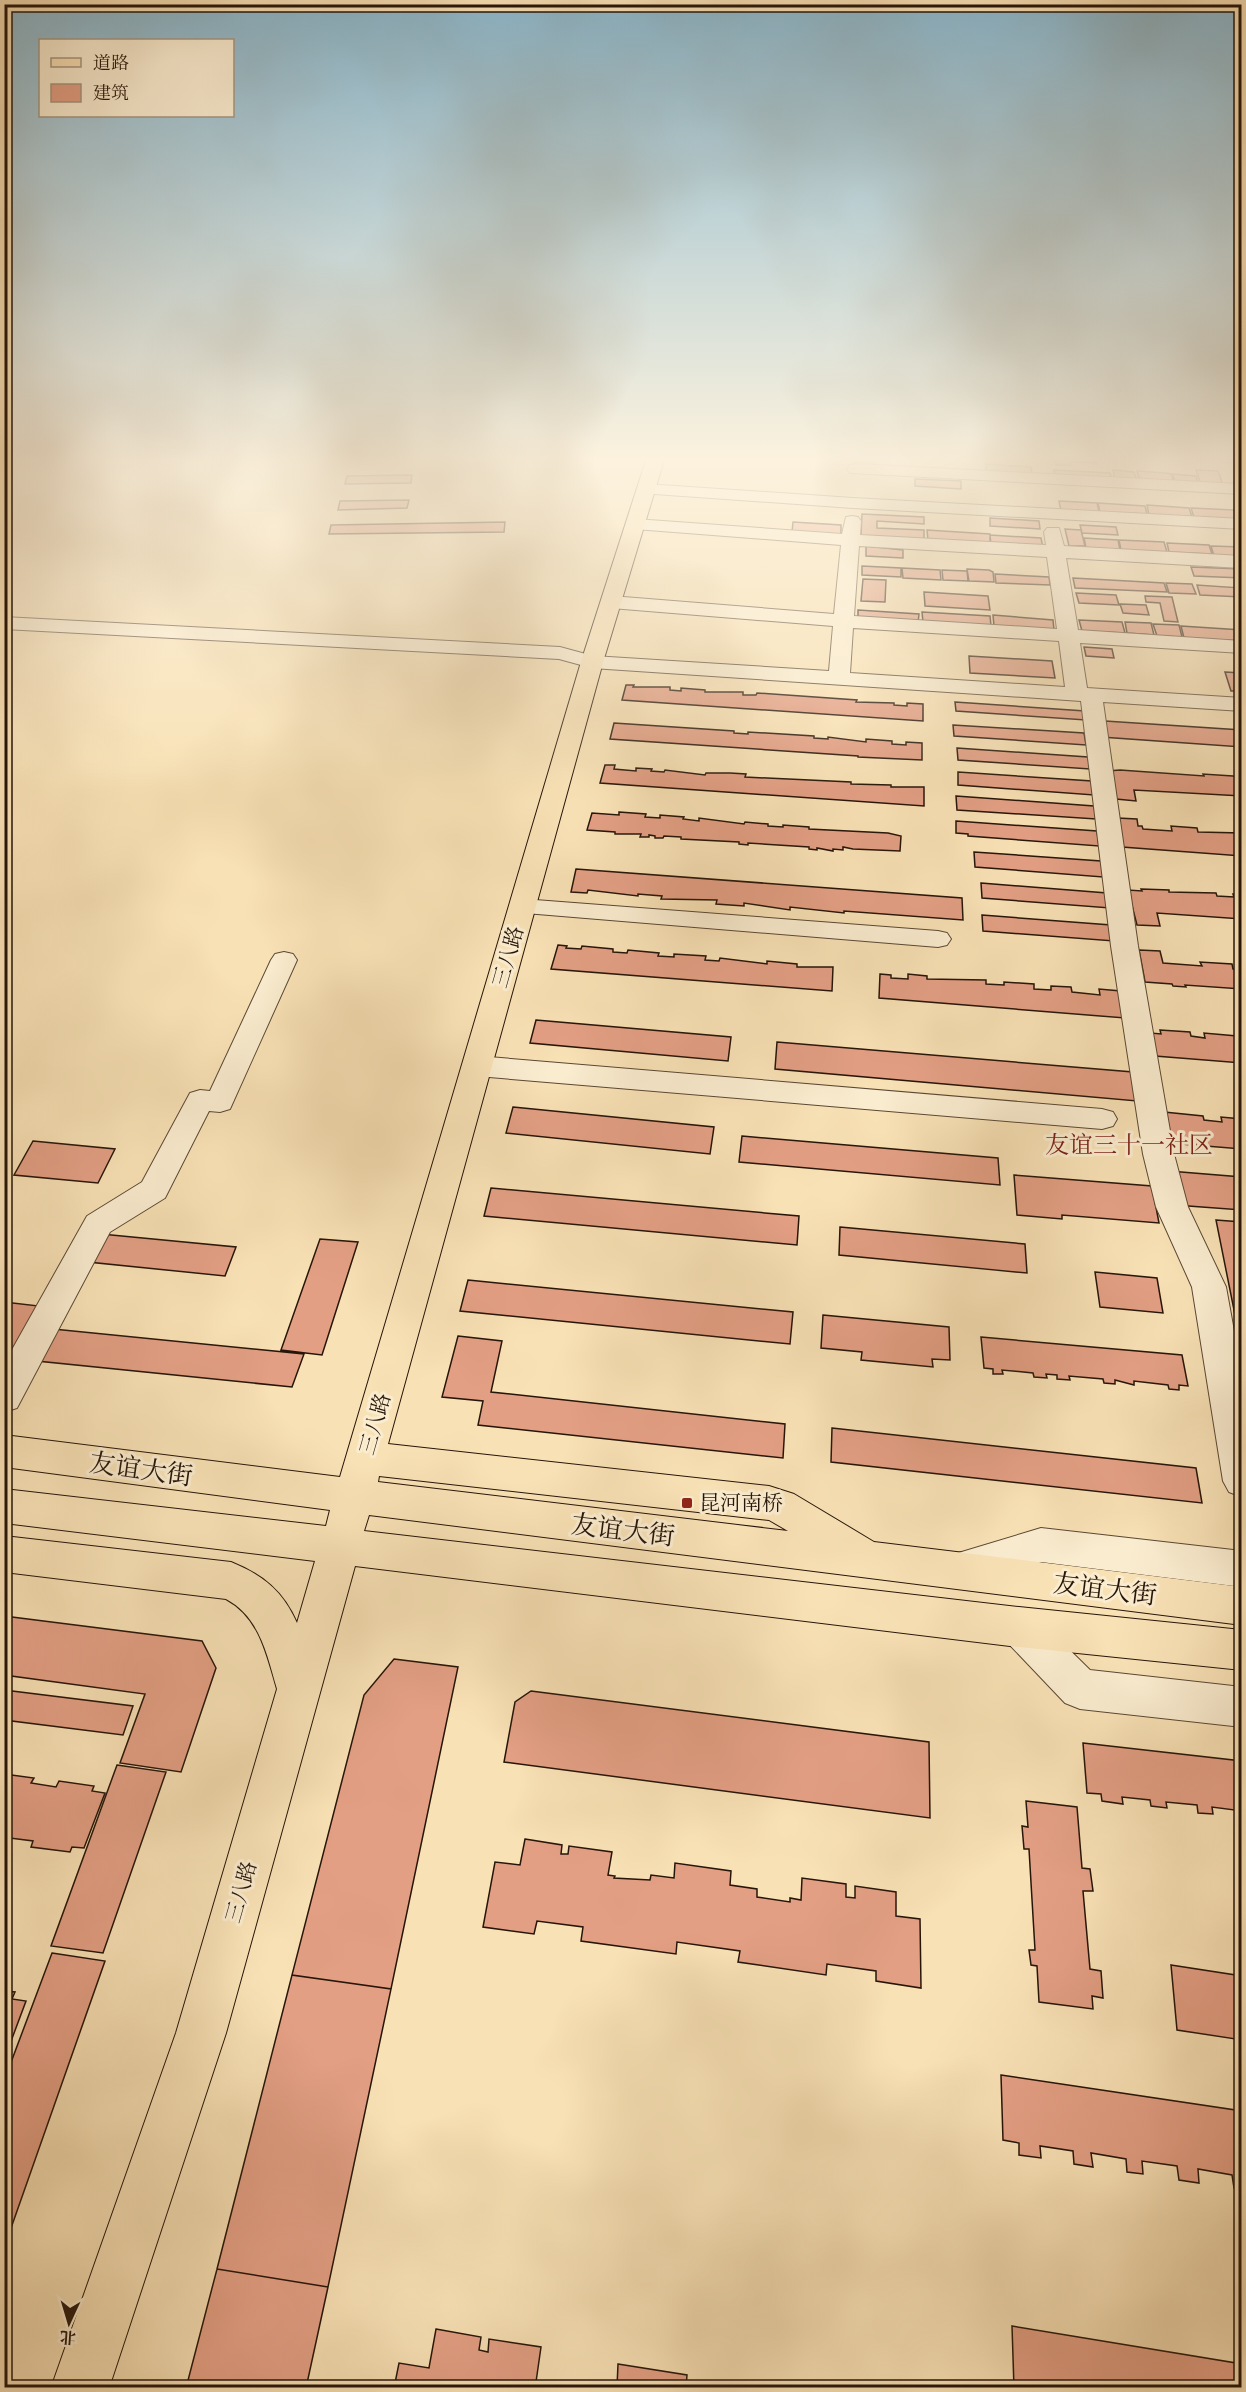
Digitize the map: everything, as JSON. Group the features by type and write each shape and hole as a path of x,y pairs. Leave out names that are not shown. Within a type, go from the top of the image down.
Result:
{"main road":[{"name":"三八路","path":"80,2388 201,2033 592,662 621,569"},
{"name":"友谊大街","path":"4,1452 354,1498 871,1559 1242,1606"},
{"path":"365,1458 769,1503 780,1506 871,1559"},
{"name":"友谊大街","path":"4,1506 1019,1627 1242,1650"},
{"path":"4,1554 231,1581 245,1587 261,1599 275,1618 299,1689"}],"street":[{"path":"839,679 848,569"},
{"path":"1059,569 1069,636 1084,695 1159,1154 1168,1196 1209,1287 1242,1481"},
{"path":"611,602 844,621 1242,647"},
{"path":"4,623 560,653 592,662 1242,705"},
{"path":"522,907 938,939"},
{"path":"4,1398 98,1224 154,1190 200,1100 220,1102 284,960"},
{"path":"477,1066 1102,1119"},
{"path":"958,1570 1041,1545 1242,1569"},
{"path":"1019,1627 1080,1689 1242,1707"}],"building":[{"path":"862,569 901,569 901,577 862,575"},
{"path":"902,569 940,570 941,580 903,578"},
{"path":"967,569 989,570 993,572 994,582 969,581"},
{"path":"1192,569 1242,569 1242,578 1194,576"},
{"path":"942,570 967,571 968,581 943,580"},
{"path":"995,574 1049,577 1050,585 996,583"},
{"path":"1073,578 1164,583 1167,592 1075,588"},
{"path":"863,579 886,580 885,602 861,601"},
{"path":"1237,581 1242,581 1242,597 1200,595 1197,585 1240,588"},
{"path":"1166,583 1192,584 1196,594 1169,593"},
{"path":"924,592 988,596 990,610 925,606"},
{"path":"1076,593 1116,595 1119,605 1079,603"},
{"path":"1145,596 1172,597 1178,622 1164,621 1160,603 1146,602"},
{"path":"1120,604 1146,605 1149,615 1123,613"},
{"path":"858,610 919,614 918,623 858,619"},
{"path":"922,612 990,616 991,626 923,622"},
{"path":"993,615 1053,620 1054,630 994,626"},
{"path":"1079,620 1122,622 1125,633 1082,631"},
{"path":"1125,622 1151,623 1154,635 1127,633"},
{"path":"1153,624 1179,625 1182,637 1157,636"},
{"path":"1181,626 1242,630 1242,641 1184,638"},
{"path":"1084,647 1112,649 1114,658 1086,656"},
{"path":"969,656 1052,661 1055,678 970,673"},
{"path":"1225,672 1242,673 1242,691 1231,691"},
{"path":"626,685 670,687 670,690 681,691 681,688 705,690 705,692 743,692 743,695 756,695 757,693 857,700 856,702 894,703 894,705 907,706 907,703 923,704 923,721 622,700"},
{"path":"955,702 1085,711 1086,720 956,711"},
{"path":"1105,721 1242,730 1242,747 1101,737"},
{"path":"614,723 734,731 734,733 748,734 748,732 814,736 814,738 828,739 828,737 866,742 866,739 892,741 892,744 906,745 906,742 922,743 922,760 610,739"},
{"path":"953,725 1084,733 1086,745 954,736"},
{"path":"957,748 1088,757 1090,769 958,760"},
{"path":"605,765 615,765 614,769 636,771 636,768 705,775 706,773 730,773 746,774 745,777 851,782 851,784 891,785 891,787 924,787 924,806 600,783"},
{"path":"1108,771 1233,776 1242,779 1242,796 1134,790 1136,801 1116,799"},
{"path":"958,772 1092,781 1094,795 958,785"},
{"path":"956,796 1094,806 1096,819 957,810"},
{"path":"619,812 646,814 645,817 660,818 660,815 699,821 699,818 744,824 745,822 768,824 768,826 783,827 783,825 809,827 809,829 888,833 901,836 900,851 843,847 843,850 817,848 817,850 809,849 809,847 748,843 748,845 739,844 739,842 681,839 681,837 655,838 649,835 649,837 640,837 641,834 615,834 615,832 587,830 592,813 619,815"},
{"path":"1117,818 1137,819 1138,826 1142,826 1143,829 1172,831 1171,826 1197,828 1198,832 1242,833 1242,856 1122,847"},
{"path":"956,821 1097,831 1099,846 968,836 968,834 956,833"},
{"path":"974,852 1101,861 1103,877 975,867"},
{"path":"576,869 962,898 963,920 844,911 844,913 790,907 790,910 744,903 744,906 716,904 717,900 661,899 662,896 638,894 638,896 588,890 587,893 571,892"},
{"path":"981,883 1107,893 1110,908 982,898"},
{"path":"1141,889 1216,893 1217,896 1242,895 1242,919 1157,913 1160,926 1137,925 1128,890 1142,891"},
{"path":"982,915 1111,925 1114,941 983,931"},
{"path":"558,945 567,946 566,948 581,949 582,946 613,949 613,952 627,953 628,950 659,953 658,956 674,957 674,954 706,956 705,960 719,961 720,958 767,964 767,961 797,964 797,967 833,967 832,991 551,969"},
{"path":"1139,950 1160,951 1163,963 1202,966 1200,962 1232,964 1233,969 1242,969 1242,989 1185,985 1186,987 1145,982"},
{"path":"880,974 891,975 891,978 908,979 908,974 927,976 927,979 986,980 986,984 1004,985 1004,982 1034,984 1034,989 1051,990 1051,986 1071,987 1072,992 1100,995 1099,989 1121,991 1125,1018 879,998"},
{"path":"536,1020 731,1037 728,1061 530,1043"},
{"path":"1160,1030 1190,1032 1191,1036 1205,1038 1204,1033 1237,1036 1238,1040 1242,1040 1242,1063 1155,1056 1151,1033 1161,1034"},
{"path":"777,1042 1133,1072 1137,1101 775,1069"},
{"path":"513,1107 714,1127 710,1154 506,1133"},
{"path":"1164,1112 1203,1116 1204,1120 1222,1122 1221,1117 1242,1119 1242,1149 1169,1143"},
{"path":"742,1136 998,1158 1000,1185 739,1162"},
{"path":"33,1141 115,1149 98,1183 14,1175"},
{"path":"1169,1171 1242,1177 1242,1210 1175,1205"},
{"path":"1014,1175 1152,1186 1159,1223 1062,1215 1062,1219 1017,1215"},
{"path":"491,1188 799,1216 797,1245 484,1216"},
{"path":"1216,1220 1242,1222 1242,1315 1235,1315"},
{"path":"840,1227 1025,1244 1027,1273 839,1255"},
{"path":"101,1234 236,1247 225,1276 88,1262"},
{"path":"320,1239 358,1242 322,1355 281,1350"},
{"path":"1095,1272 1157,1278 1163,1313 1100,1307"},
{"path":"468,1280 793,1312 790,1344 460,1311"},
{"path":"4,1302 39,1306 13,1356 4,1355"},
{"path":"823,1315 949,1327 950,1360 932,1359 933,1367 861,1360 862,1352 821,1348"},
{"path":"53,1329 304,1354 292,1387 37,1361"},
{"path":"458,1336 502,1341 491,1392 785,1424 783,1458 478,1425 483,1401 442,1397"},
{"path":"981,1337 1182,1355 1188,1386 1179,1385 1179,1390 1169,1389 1168,1385 1134,1381 1134,1385 1115,1380 1115,1384 1104,1383 1103,1379 1069,1376 1070,1380 1057,1379 1057,1375 1046,1374 1047,1378 1034,1377 1033,1373 1002,1370 1003,1374 993,1374 993,1369 984,1368"},
{"path":"832,1428 1196,1468 1202,1503 831,1462"},
{"path":"4,1616 202,1641 216,1668 181,1772 120,1763 145,1694 4,1675"},
{"path":"394,1659 458,1667 391,1989 292,1975 364,1695"},
{"path":"4,1690 133,1706 123,1735 4,1720"},
{"path":"531,1691 929,1742 930,1818 504,1762 515,1702"},
{"path":"1083,1743 1242,1761 1242,1811 1212,1807 1213,1814 1198,1813 1197,1805 1166,1802 1167,1808 1151,1806 1150,1800 1122,1797 1123,1804 1102,1801 1101,1794 1087,1793"},
{"path":"117,1765 166,1772 103,1953 51,1946"},
{"path":"4,1774 34,1778 31,1783 56,1787 59,1781 94,1786 92,1791 105,1793 84,1848 72,1847 70,1852 31,1847 33,1841 10,1838 7,1844 4,1844"},
{"path":"1026,1801 1077,1807 1082,1868 1090,1869 1093,1891 1083,1891 1090,1969 1101,1971 1103,1998 1092,1996 1093,2009 1039,2002 1037,1966 1031,1965 1029,1950 1035,1950 1029,1849 1024,1849 1022,1826 1028,1827"},
{"path":"525,1839 562,1845 561,1854 568,1854 569,1846 612,1852 608,1875 615,1876 614,1878 650,1880 651,1875 674,1878 675,1863 731,1871 730,1885 757,1889 757,1897 790,1902 790,1898 801,1900 802,1878 846,1884 846,1897 855,1898 855,1886 896,1892 896,1916 920,1919 921,1988 876,1981 876,1971 827,1964 826,1975 738,1962 740,1951 677,1942 676,1954 581,1941 583,1927 537,1921 534,1934 483,1927 495,1862 520,1865"},
{"path":"52,1953 105,1961 4,2248 4,2081"},
{"path":"1171,1965 1242,1976 1242,2040 1177,2030"},
{"path":"292,1975 391,1989 328,2287 217,2269"},
{"path":"4,1991 15,1992 12,1999 26,2001 4,2060"},
{"path":"1001,2075 1242,2111 1242,2190 1234,2188 1232,2175 1198,2169 1199,2183 1179,2180 1177,2166 1142,2161 1143,2174 1127,2172 1126,2159 1091,2153 1093,2167 1074,2164 1073,2151 1040,2146 1041,2158 1019,2155 1019,2143 1003,2140"},
{"path":"217,2269 328,2287 306,2388 186,2388"},
{"path":"1012,2326 1242,2364 1242,2388 1014,2388"},
{"path":"436,2329 481,2337 479,2350 488,2352 489,2339 541,2347 536,2382 545,2383 544,2387 549,2388 394,2388 399,2363 429,2368"},
{"path":"618,2364 687,2375 686,2388 588,2388 589,2382 617,2387"}],"place":[{"name":"昆河南桥","path":"687,1503"}],"district":[{"name":"友谊三十一社区","path":"1129,1145"}]}
